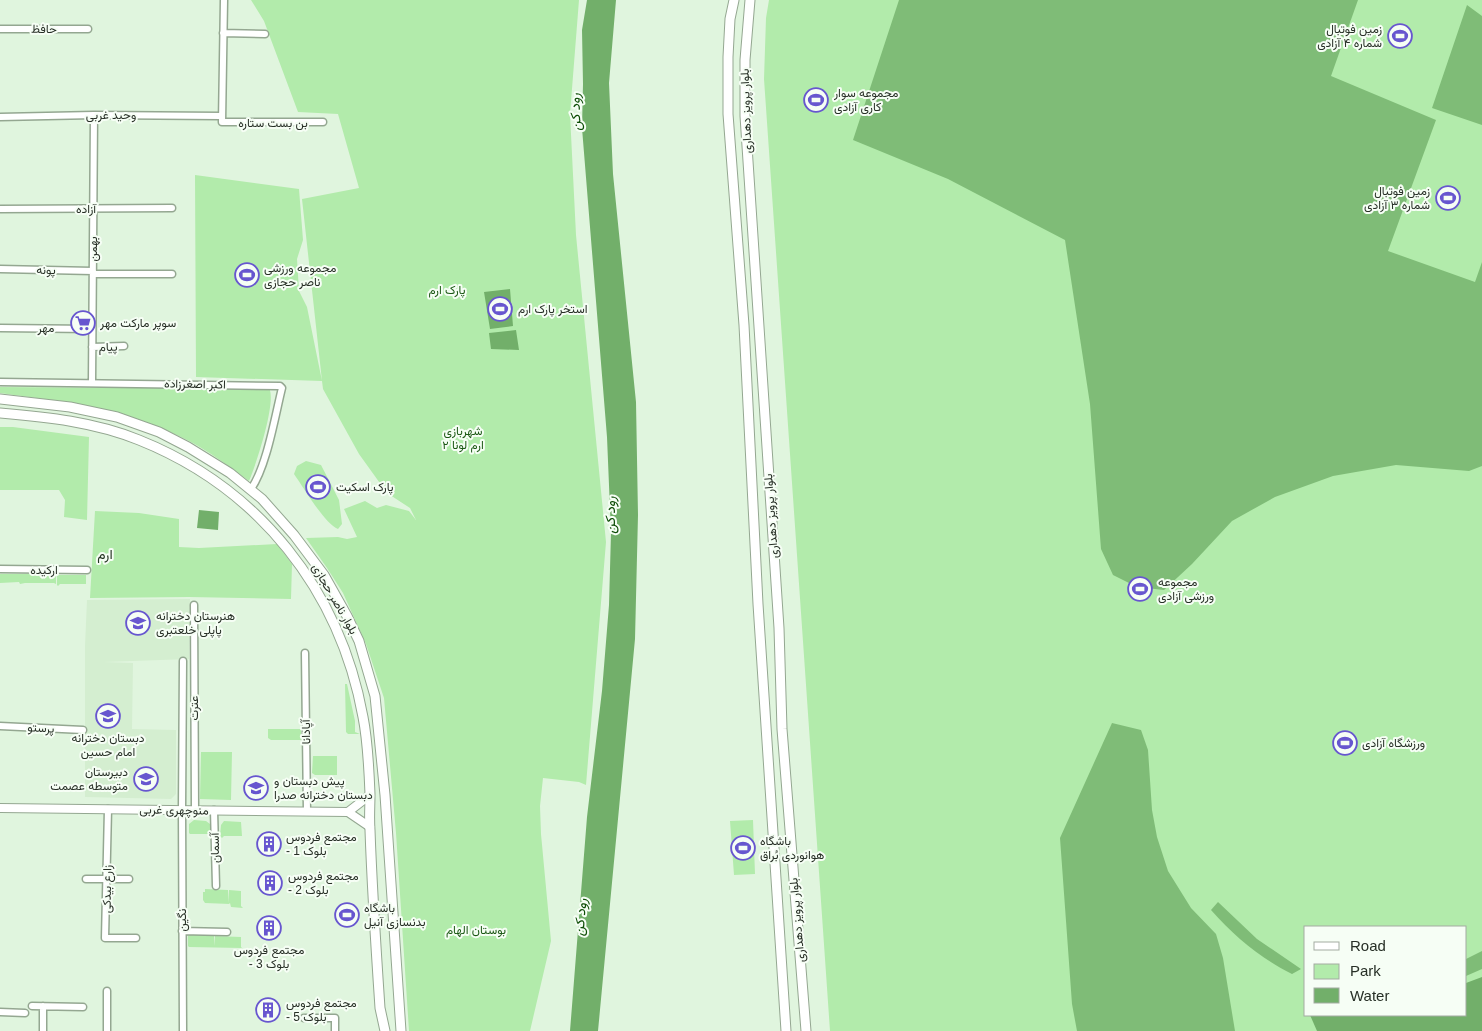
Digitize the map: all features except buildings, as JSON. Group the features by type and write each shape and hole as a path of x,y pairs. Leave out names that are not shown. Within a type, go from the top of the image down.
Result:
{"main road":[{"name":"بلوار پرویز دهداری","path":"734,0 730,19 728,114 744,324 758,604 786,1031"},
{"name":"بلوار پرویز دهداری","path":"750,0 744,60 745,116 779,628 783,738 806,1031"},
{"name":"بلوار ناصر حجازی","path":"0,399 70,407 117,417 144,426 188,446 230,473 262,499 294,535 324,575 355,632 375,696 385,795 402,1031"},
{"name":"بلوار ناصر حجازی","path":"0,413 76,422 138,439 169,453 196,468 232,493 256,514 295,558 312,583 328,609 344,648 355,682 363,718 370,795 370,827 380,1008 385,1031"}],"street":[{"path":"222,119 224,0"},
{"name":"حافظ","path":"0,28 88,29"},
{"path":"223,33 265,34"},
{"name":"وحید غربی","path":"0,117 94,115 222,119"},
{"name":"بهمن","path":"92,383 94,115"},
{"name":"بن بست ستاره","path":"222,119 324,122"},
{"name":"آزاده","path":"0,210 172,208"},
{"name":"پونه","path":"0,269 172,274"},
{"name":"مهر","path":"0,328 92,329"},
{"name":"پیام","path":"92,347 124,346"},
{"name":"اکبر اصغرزاده","path":"0,382 281,386 265,458 256,482 251,489"},
{"name":"ارکیده","path":"0,569 87,570"},
{"name":"عترت","path":"194,605 195,810"},
{"name":"آپادانا","path":"305,653 307,811"},
{"name":"نگین","path":"183,661 183,1031"},
{"name":"پرستو","path":"0,726 82,730"},
{"path":"370,795 348,812 370,827"},
{"name":"منوچهری غربی","path":"0,808 348,812"},
{"name":"زارع بیدکی","path":"108,809 105,938 136,938"},
{"name":"آسمان","path":"214,810 216,886"},
{"path":"86,879 129,880"},
{"path":"182,931 227,932"},
{"path":"107,991 107,1031"},
{"path":"32,1006 83,1007"},
{"path":"43,1006 43,1031"},
{"path":"0,1012 25,1013"},
{"path":"304,1018 334,1018 334,1031"}],"shaded area":[{"path":"899,0 1358,0 1331,76 1436,120 1388,251 1475,282 1482,262 1482,466 1469,471 1396,465 1333,476 1275,497 1232,521 1192,564 1164,590 1137,587 1113,575 1101,549 1090,404 1065,240 948,179 853,140"},
{"path":"1467,5 1482,16 1482,125 1432,108"},
{"path":"190,599 189,659 104,662 133,663 132,729 176,730 176,794 171,799 85,797 85,646 87,600"},
{"path":"1112,723 1141,730 1148,750 1152,810 1157,837 1168,871 1191,908 1216,934 1223,958 1235,1031 1077,1031 1072,1004 1060,838"},
{"path":"1218,902 1257,939 1301,969 1292,974 1248,946 1211,910"},
{"path":"1482,951 1482,969 1467,976 1467,958"}],"green space":[{"name":"پارک ارم","path":"251,0 579,0 570,114 576,235 606,542 586,785 579,782 543,778 540,806 541,834 551,941 530,1031 409,1031 396,833 384,698 366,644 343,593 306,538 338,537 347,539 357,537 344,509 365,501 377,508 386,505 409,511 416,520 410,508 387,493 359,454 323,389 302,199 359,188 338,114 298,112 264,21"},
{"name":"مجموعه ورزشی آزادی","path":"769,0 1482,0 1482,1031 830,1031 764,79 766,18"},
{"name":"مجموعه ورزشی ناصر حجازی","path":"195,175 299,189 303,240 297,259 299,291 307,307 322,381 196,377"},
{"path":"0,387 269,388 271,395 268,419 261,448 249,481 197,445 143,421 96,408 0,393"},
{"path":"0,427 89,437 87,520 64,517 65,500 59,490 0,490"},
{"name":"پارک اسکیت","path":"306,461 321,465 339,500 342,524 338,529 321,513 294,474 297,466"},
{"path":"95,511 139,513 179,519 179,547 199,548 277,544 292,564 291,599 90,598"},
{"path":"0,574 56,574 56,584 0,583"},
{"path":"57,575 86,575 86,584 60,584 58,586"},
{"path":"345,684 347,684 355,721 355,732 360,734 348,734 346,732"},
{"path":"268,729 301,729 301,738 304,740 271,740 268,738"},
{"path":"201,752 232,752 231,800 200,799"},
{"path":"313,756 337,756 337,775 315,775 312,773"},
{"path":"194,820 206,821 210,824 210,832 212,834 190,834 189,824"},
{"name":"باشگاه هوانوردی بُراق","path":"753,820 755,874 734,875 730,821"},
{"path":"224,821 241,822 242,836 224,836 222,838 220,836 221,825"},
{"path":"205,889 228,890 230,904 205,903 203,892 205,892"},
{"path":"229,890 241,891 241,906 243,908 231,907 229,903"},
{"path":"190,933 214,933 214,946 215,936 241,937 242,948 189,947 188,936"}],"water":[{"name":"رود کن","path":"587,0 616,0 609,83 613,174 636,402 638,515 635,639 598,1031 570,1031 587,817 602,691 609,605 611,533 607,437 582,128 582,30"},
{"name":"استخر پارک ارم","path":"510,289 513,326 490,329 484,292"},
{"path":"516,330 519,350 491,349 489,333"},
{"path":"199,510 219,512 218,530 197,528"},
{"path":"1482,977 1482,1031 1317,1031 1310,1016 1467,1016 1467,983"}],"place":[{"name":"زمین فوتبال شماره ۴ آزادی","path":"1400,36"},
{"name":"مجموعه سوار کاری آزادی","path":"816,100"},
{"name":"زمین فوتبال شماره ۳ آزادی","path":"1448,198"},
{"name":"مجموعه ورزشی ناصر حجازی","path":"247,275"},
{"name":"استخر پارک ارم","path":"500,309"},
{"name":"سوپر مارکت مهر","path":"83,323"},
{"name":"پارک اسکیت","path":"318,487"},
{"name":"مجموعه ورزشی آزادی","path":"1140,589"},
{"name":"هنرستان دخترانه پاپلی خلعتبری","path":"138,623"},
{"name":"دبستان دخترانه امام حسین","path":"108,716"},
{"name":"ورزشگاه آزادی","path":"1345,743"},
{"name":"دبیرستان متوسطه عصمت","path":"146,779"},
{"name":"پیش دبستان و دبستان دخترانه صدرا","path":"256,788"},
{"name":"مجتمع فردوس - بلوک 1","path":"269,844"},
{"name":"باشگاه هوانوردی بُراق","path":"743,848"},
{"name":"مجتمع فردوس - بلوک 2","path":"270,883"},
{"name":"باشگاه بدنسازی آنیل","path":"347,915"},
{"name":"مجتمع فردوس - بلوک 3","path":"269,928"},
{"name":"مجتمع فردوس - بلوک 5","path":"268,1010"}],"district":[{"name":"ارم","path":"105,554"}],"park label":[{"name":"شهربازی ارم لونا ۲","path":"463,438"},
{"name":"بوستان الهام","path":"476,930"}]}
